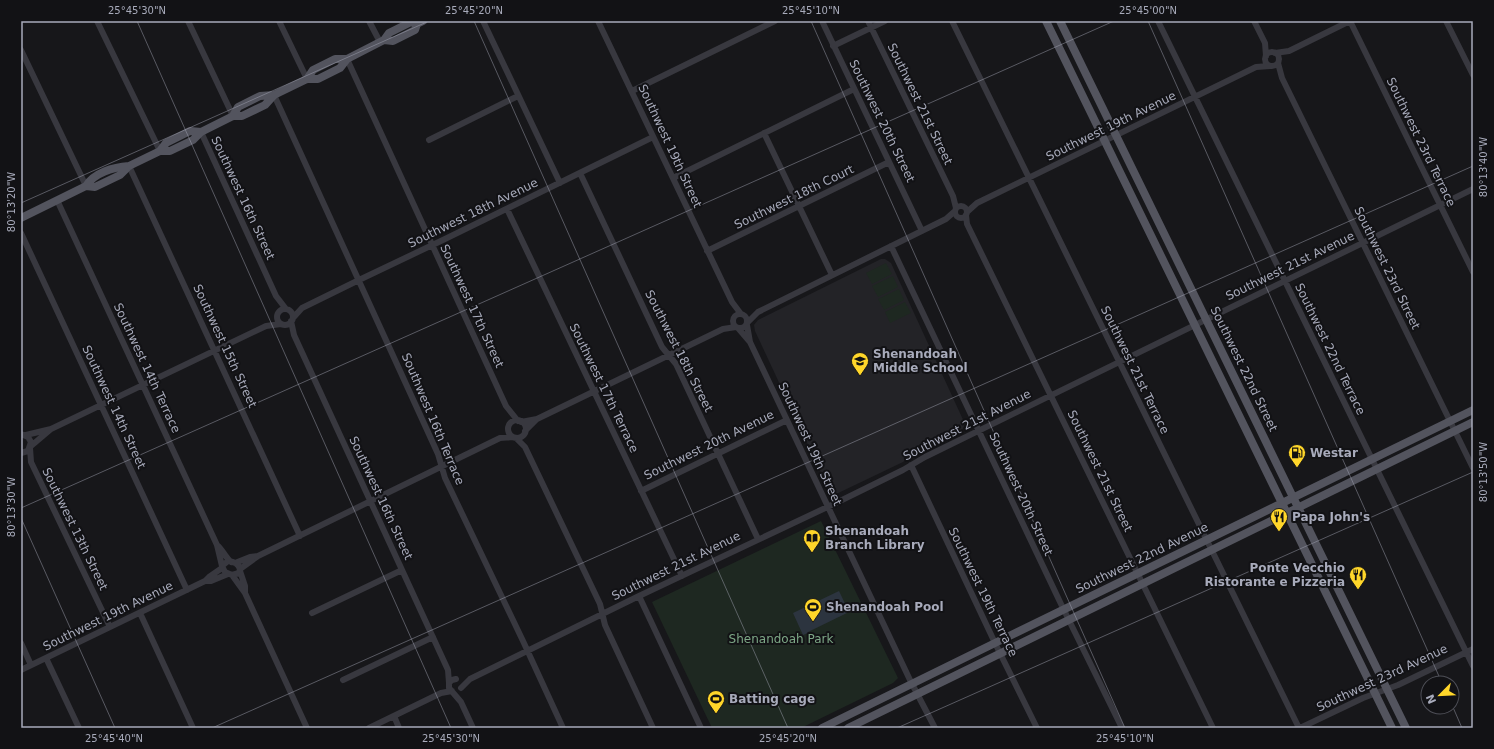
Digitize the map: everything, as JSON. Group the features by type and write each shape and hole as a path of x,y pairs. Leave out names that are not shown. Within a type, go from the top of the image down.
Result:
{"main road":[{"path":"1046,21 1392,728"},
{"name":"Southwest 22nd Street","path":"1060,21 1406,728"},
{"path":"21,218 86,186 96,187 120,175 129,166 160,151 170,151 188,143 201,132 233,116 242,116 260,108 265,105 274,95 306,79 318,79 340,68 347,59 382,41 393,41 404,36 415,30 420,22"},
{"name":"Southwest 22nd Avenue","path":"826,727 1064,609 1473,410"},
{"name":"Southwest 22nd Avenue","path":"848,728 1473,422"}],"street":[{"path":"97,21 160,151"},
{"path":"188,21 233,116"},
{"path":"279,21 306,79"},
{"path":"369,21 382,41"},
{"path":"483,21 560,183"},
{"name":"Southwest 19th Street","path":"598,21 732,302 742,314"},
{"path":"632,91 774,21"},
{"name":"Southwest 20th Street","path":"822,21 922,231"},
{"name":"Southwest 21st Street","path":"868,21 1214,728"},
{"path":"834,46 885,21"},
{"name":"Southwest 21st Terrace","path":"952,21 1206,540 1300,728"},
{"name":"Southwest 22nd Terrace","path":"1158,21 1473,666"},
{"path":"1254,21 1265,43 1278,56 1279,62"},
{"path":"1266,57 1269,53 1289,51 1350,21"},
{"name":"Southwest 23rd Terrace","path":"1350,21 1473,272"},
{"path":"1446,21 1473,75"},
{"path":"1265,43 1266,63 1271,66 1275,66 1289,51"},
{"path":"21,50 86,186"},
{"name":"Southwest 19th Avenue","path":"742,314 758,312 1256,67 1266,57"},
{"name":"Southwest 17th Street","path":"347,59 508,409 520,421"},
{"name":"Southwest 23rd Street","path":"1279,62 1282,78 1473,468"},
{"name":"Southwest 19th Avenue","path":"1256,67 1271,66"},
{"name":"Southwest 23rd Street","path":"1271,66 1282,78"},
{"path":"673,178 854,89"},
{"name":"Southwest 16th Terrace","path":"274,95 438,454 445,478 528,651 563,728"},
{"path":"429,140 518,96"},
{"name":"Southwest 16th Street","path":"201,132 276,296 287,309"},
{"path":"764,134 832,275"},
{"name":"Southwest 18th Avenue","path":"292,320 302,308 653,137"},
{"name":"Southwest 18th Court","path":"707,251 889,162"},
{"name":"Southwest 15th Street","path":"129,166 300,536"},
{"name":"Southwest 18th Street","path":"580,173 662,347 676,364 758,539"},
{"name":"Southwest 21st Avenue","path":"460,689 470,679 639,596 911,466 925,457 1473,189"},
{"name":"Southwest 14th Terrace","path":"57,200 217,545 222,567"},
{"name":"Southwest 17th Terrace","path":"507,209 640,491 682,576"},
{"name":"Southwest 14th Street","path":"21,233 187,590"},
{"name":"Southwest 20th Street","path":"891,246 1122,728"},
{"name":"Southwest 16th Street","path":"276,296 278,314"},
{"name":"Southwest 19th Street","path":"732,302 734,318"},
{"name":"Southwest 18th Avenue","path":"287,309 298,307 302,308"},
{"path":"21,454 26,452 52,429 266,326 278,314 287,309 292,313 292,320 282,324 266,326"},
{"name":"Southwest 19th Avenue","path":"747,324 758,312"},
{"path":"278,314 278,320 282,324"},
{"path":"500,438 501,434 512,422 537,419 594,393 723,329 737,315 742,314 747,318 747,324 743,328 723,329"},
{"path":"734,318 734,324 737,328"},
{"name":"Southwest 16th Street","path":"292,320 294,335 448,670 457,680"},
{"name":"Southwest 16th Street","path":"282,324 294,335"},
{"name":"Southwest 19th Street","path":"747,324 750,342 912,684 935,728"},
{"name":"Southwest 19th Street","path":"737,328 750,342"},
{"name":"Southwest 17th Street","path":"508,409 509,426"},
{"path":"245,593 245,586 240,570 258,556 500,438 522,437 537,419"},
{"name":"Southwest 20th Avenue","path":"640,491 787,420"},
{"path":"520,421 525,426 525,447"},
{"path":"509,426 509,433 525,447 600,604 605,625 653,728"},
{"path":"23,434 52,429"},
{"path":"23,434 30,440 30,447"},
{"name":"Southwest 13th Street","path":"30,447 31,462 110,627"},
{"name":"Southwest 13th Street","path":"21,454 31,462"},
{"name":"Southwest 19th Terrace","path":"911,466 1037,728"},
{"name":"Southwest 14th Terrace","path":"217,545 240,570"},
{"path":"233,562 258,556"},
{"name":"Southwest 19th Avenue","path":"21,670 205,581 226,562 233,562"},
{"path":"222,567 245,593 307,728"},
{"name":"Southwest 19th Avenue","path":"205,581 211,581 230,575 237,575 240,570"},
{"path":"312,613 402,570"},
{"path":"639,596 701,728"},
{"path":"140,613 193,728"},
{"path":"343,680 433,637"},
{"path":"21,643 31,665"},
{"name":"Southwest 23rd Avenue","path":"1300,728 1398,685 1473,648"},
{"path":"46,658 79,728"},
{"name":"Southwest 16th Street","path":"448,670 449,683"},
{"name":"Southwest 21st Avenue","path":"457,680 470,679"},
{"path":"441,693 452,680 457,680 461,684 461,702"},
{"path":"449,683 449,688 461,702 473,728"},
{"path":"369,728 441,693 457,692 460,689"},
{"path":"394,716 399,728"}],"shaded area":[{"name":"Shenandoah Middle School","path":"881,259 885,259 891,263 965,424 962,430 910,455 903,462 832,496 755,331 754,325 758,320"}],"green space":[{"path":"886,263 892,274 872,284 866,273"},
{"path":"893,276 898,287 878,297 872,286"},
{"path":"899,289 904,300 884,310 878,299"},
{"path":"905,302 911,313 890,323 885,312"},
{"name":"Shenandoah Park","path":"821,521 898,678 893,683 801,728 712,728 652,602"}],"water":[{"name":"Shenandoah Pool","path":"839,591 849,612 803,635 793,613"}],"place":[{"name":"Shenandoah Middle School","path":"860,376"},
{"name":"Westar","path":"1297,468"},
{"name":"Papa John's","path":"1279,532"},
{"name":"Shenandoah Branch Library","path":"812,553"},
{"name":"Ponte Vecchio Ristorante e Pizzeria","path":"1358,590"},
{"name":"Shenandoah Pool","path":"813,622"},
{"name":"Batting cage","path":"716,714"}]}
